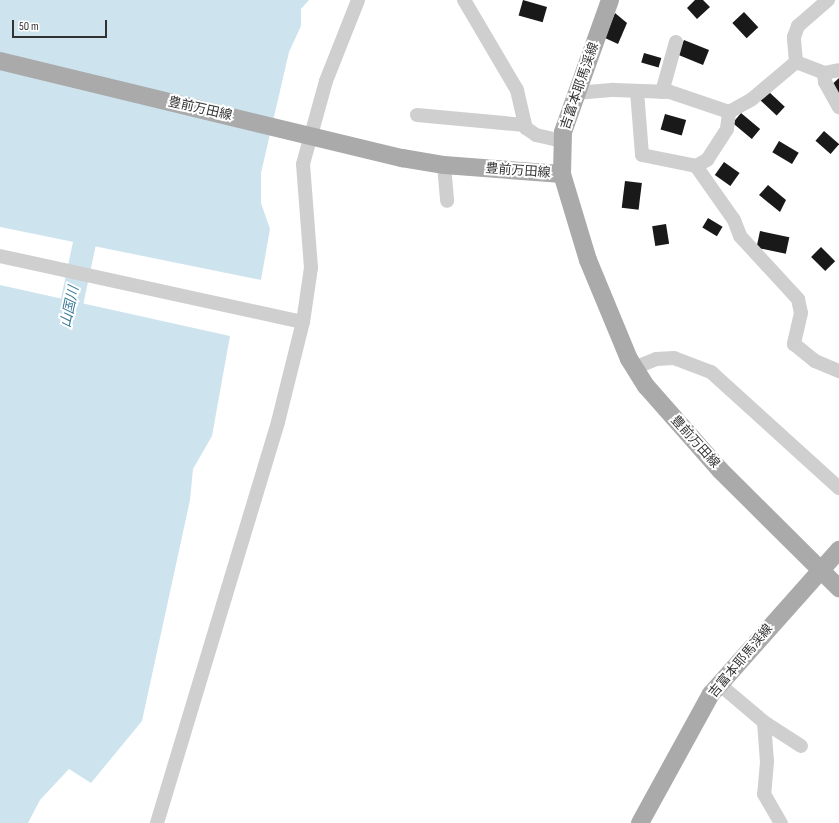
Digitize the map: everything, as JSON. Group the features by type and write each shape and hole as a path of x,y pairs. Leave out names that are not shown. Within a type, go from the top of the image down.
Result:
{"main road":[{"name":"吉富本耶馬渓線","path":"562,174 563,141 576,94 610,0"},
{"name":"豊前万田線","path":"0,61 304,134 444,165 562,174 588,260 634,368 646,386 720,470 819,571 839,588"},
{"name":"吉富本耶馬渓線","path":"640,823 719,684 839,550"}],"street":[{"path":"157,823 278,422 303,322 311,268 303,164 304,134 358,0"},
{"path":"464,0 517,90 525,125 536,135 563,141"},
{"path":"796,62 794,37 798,26 828,0"},
{"path":"662,92 676,42"},
{"path":"576,94 637,91 662,92 729,112 752,99 796,62"},
{"path":"796,62 824,73 839,70"},
{"path":"824,73 825,82 839,107"},
{"path":"637,91 642,155 696,166 707,160 727,129 729,112"},
{"path":"417,115 525,125"},
{"path":"444,165 447,201"},
{"path":"696,166 734,220 740,236 798,299 801,313 794,344 815,361 839,371"},
{"path":"0,256 303,322"},
{"path":"634,368 656,359 674,358 711,372 839,488"},
{"path":"719,684 764,722 801,746"},
{"path":"764,722 767,762 764,794 781,823"}],"water":[{"path":"0,0 309,0 301,9 301,26 289,52 261,173 261,203 270,229 261,280 0,227"},
{"path":"0,285 230,336 212,436 193,469 190,500 142,721 91,783 69,769 40,800 28,823 0,823"}],"building":[{"path":"523,0 547,7 543,22 519,15"},
{"path":"695,0 703,0 710,7 697,19 687,8"},
{"path":"744,12 758,27 747,38 732,23"},
{"path":"615,13 627,23 618,44 605,38"},
{"path":"684,40 709,50 703,65 678,55"},
{"path":"644,53 661,58 659,68 641,63"},
{"path":"839,78 839,101 828,88"},
{"path":"768,91 785,107 777,115 760,100"},
{"path":"741,113 760,129 752,139 733,123"},
{"path":"665,114 686,120 682,135 661,129"},
{"path":"824,131 839,144 831,154 815,141"},
{"path":"779,141 799,153 792,164 772,152"},
{"path":"724,162 740,173 730,186 715,175"},
{"path":"625,181 642,183 639,210 622,208"},
{"path":"768,185 786,200 780,212 759,195"},
{"path":"708,218 723,227 717,236 702,227"},
{"path":"666,224 669,244 655,246 652,226"},
{"path":"760,231 789,237 786,254 756,248"},
{"path":"821,247 835,261 825,271 811,257"}],"waterway":[{"name":"山国川","path":"65,332 90,214"}]}
